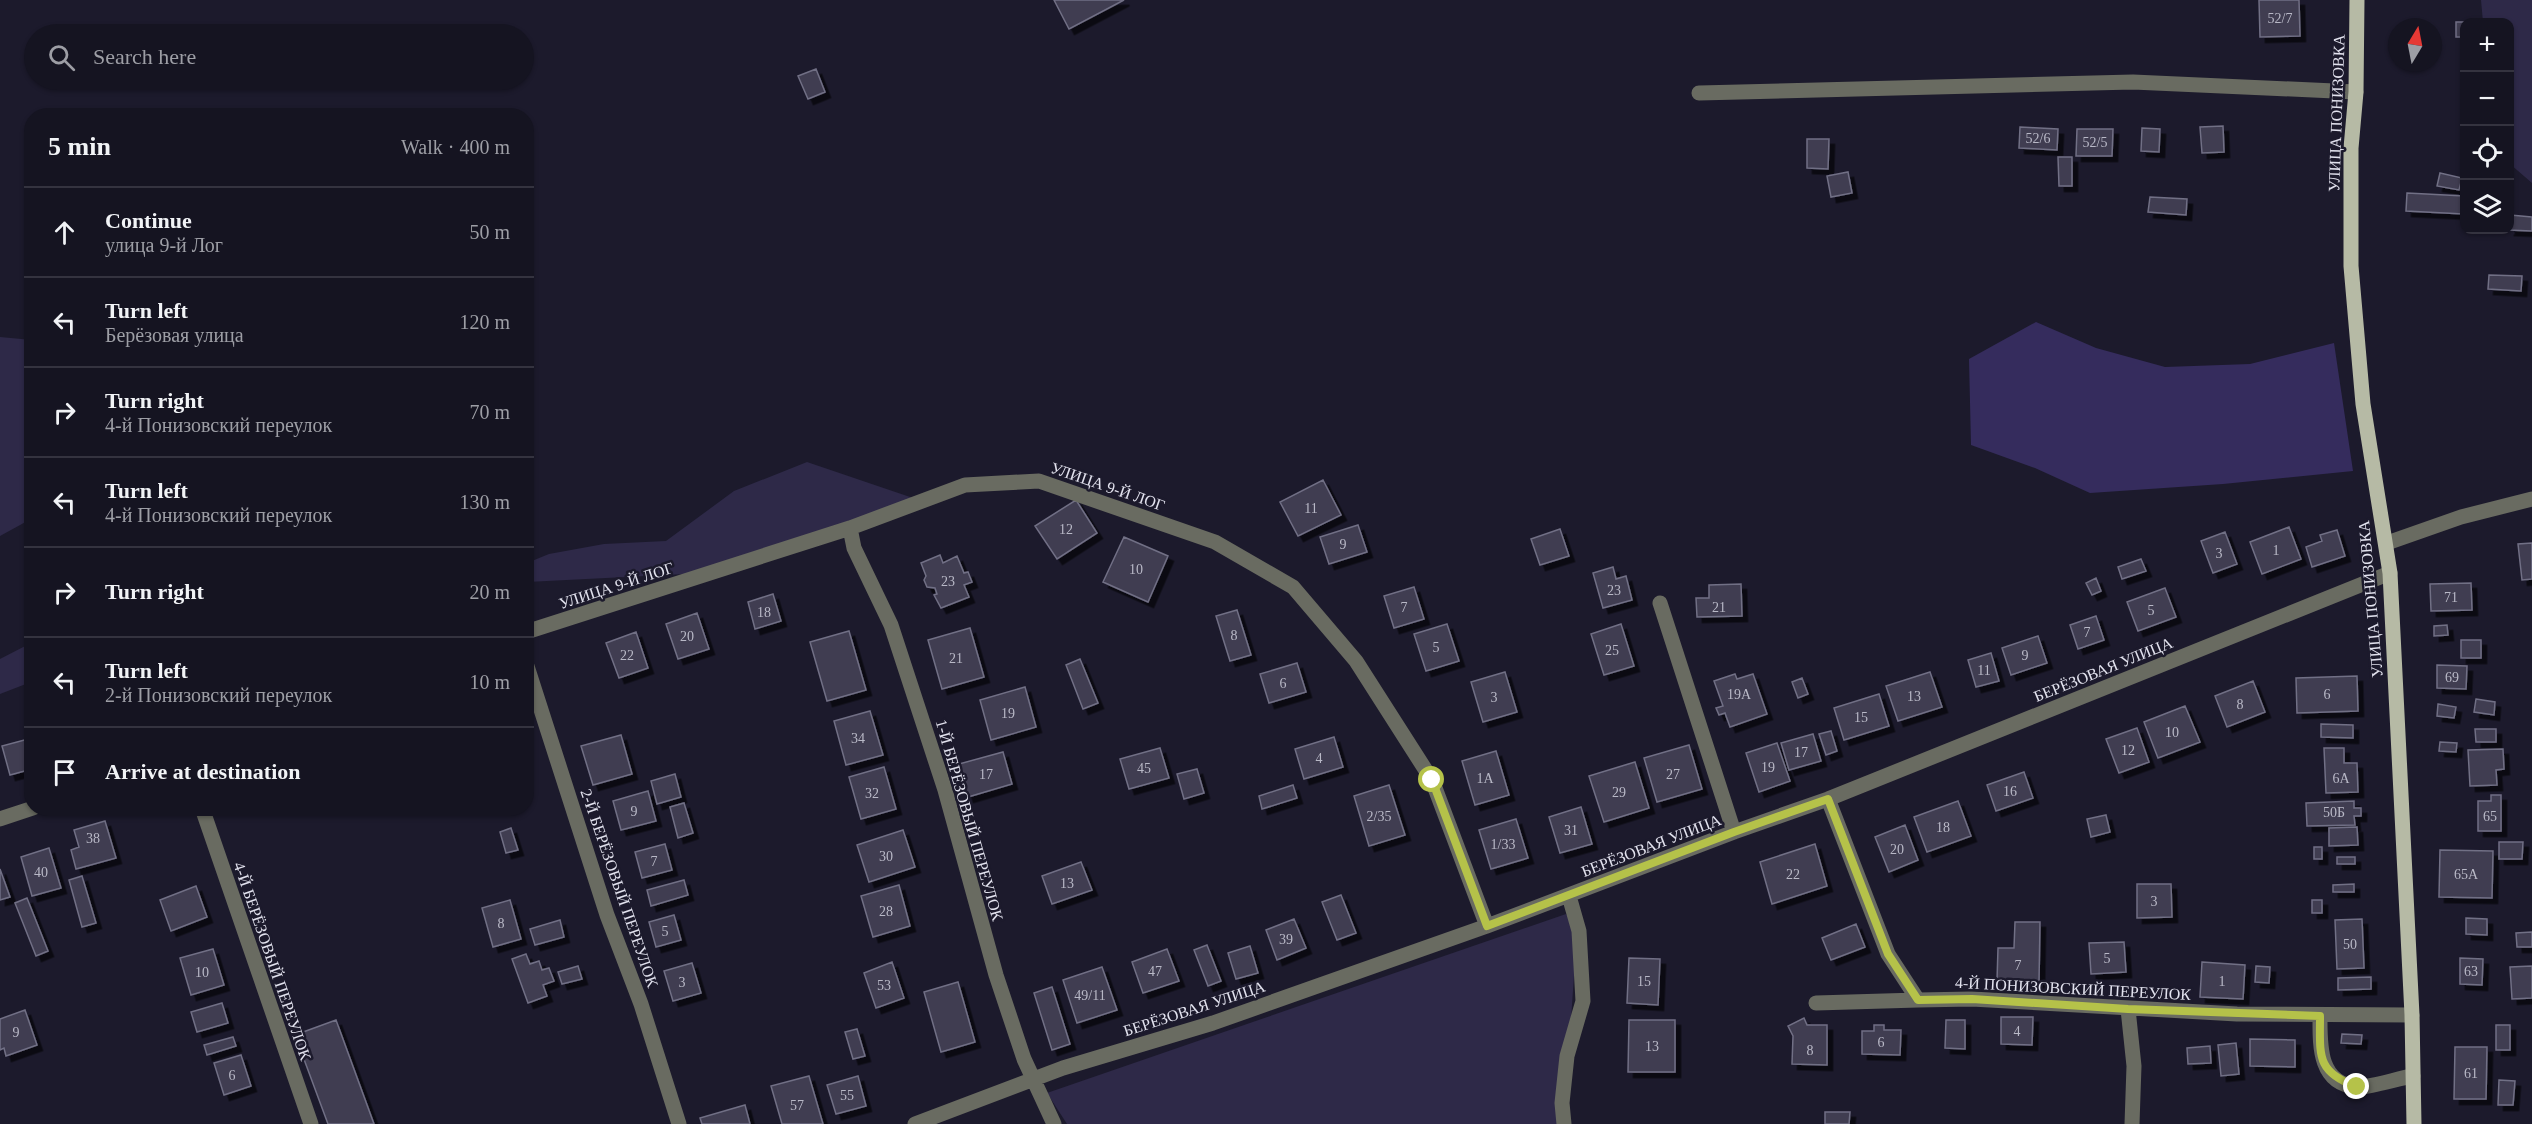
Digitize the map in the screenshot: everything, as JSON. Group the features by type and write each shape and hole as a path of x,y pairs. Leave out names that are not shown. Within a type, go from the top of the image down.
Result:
{"main road":[{"name":"УЛИЦА ПОНИЗОВКА","path":"2357,0 2356,92 2351,148 2351,266 2363,404 2390,573 2412,1015 2414,1124"}],"street":[{"path":"1699,93 2133,82 2356,92"},
{"name":"УЛИЦА 9-Й ЛОГ","path":"534,629 850,528 965,485 1039,481 1215,542 1293,587 1356,661 1432,780 1487,926"},
{"path":"2387,543 2461,517 2532,499"},
{"name":"1-Й БЕРЁЗОВЫЙ ПЕРЕУЛОК","path":"850,528 854,548 891,625 945,790 996,975 1033,1079 1054,1124"},
{"name":"БЕРЁЗОВАЯ УЛИЦА","path":"915,1124 1033,1079 1213,1023 1569,896 1734,832 1828,799 2390,573"},
{"path":"1660,603 1734,832"},
{"name":"2-Й БЕРЁЗОВЫЙ ПЕРЕУЛОК","path":"534,688 607,915 640,1005 679,1124"},
{"path":"1828,799 1888,954 1918,1000"},
{"path":"0,819 24,811"},
{"name":"4-Й БЕРЁЗОВЫЙ ПЕРЕУЛОК","path":"205,816 310,1124"},
{"path":"1564,1124 1562,1102 1566,1056 1583,1001 1579,931 1569,896"},
{"name":"4-Й ПОНИЗОВСКИЙ ПЕРЕУЛОК","path":"1816,1003 1972,999 2128,1009 2320,1016 2412,1015"},
{"path":"2128,1009 2134,1066 2132,1124"},
{"path":"2320,1016 2322,1054 2326,1068 2336,1079 2357,1087 2413,1076"}],"shaded area":[{"path":"2481,0 2532,0 2532,183 2514,167 2514,18 2483,18"},
{"path":"2036,322 2096,348 2165,367 2250,364 2334,343 2353,471 2223,484 2090,493 2035,468 1971,445 1969,359"},
{"path":"0,337 24,339 24,523 0,536"},
{"path":"807,462 913,498 796,541 685,574 534,582 534,560 549,554 604,544 666,541 734,491"},
{"path":"24,647 24,685 0,694 0,659"},
{"path":"1566,914 1577,931 1564,1124 1067,1124 1047,1093"}],"building":[{"path":"1054,0 1124,0 1069,29"},
{"path":"2259,0 2299,0 2300,36 2260,37"},
{"path":"2456,22 2460,22 2460,37 2456,37"},
{"path":"816,69 825,92 808,99 798,76"},
{"path":"2223,126 2224,152 2202,153 2200,127"},
{"path":"2020,127 2058,129 2057,150 2019,148"},
{"path":"2142,128 2160,129 2159,152 2141,151"},
{"path":"2077,129 2113,129 2112,156 2076,156"},
{"path":"1807,139 1829,139 1828,169 1807,168"},
{"path":"2058,157 2072,157 2072,186 2059,186"},
{"path":"1848,172 1852,193 1831,197 1827,176"},
{"path":"2440,173 2460,178 2459,190 2437,186"},
{"path":"2407,193 2460,196 2460,214 2406,211"},
{"path":"2150,197 2187,199 2186,215 2148,212"},
{"path":"2514,215 2532,217 2532,231 2514,230"},
{"path":"2489,275 2522,276 2521,291 2488,289"},
{"path":"1323,480 1341,515 1298,536 1280,502"},
{"path":"1076,500 1097,533 1057,559 1035,526"},
{"path":"1358,525 1367,552 1329,564 1320,537"},
{"path":"2289,527 2301,559 2262,574 2250,542"},
{"path":"1560,529 1569,556 1540,565 1531,539"},
{"path":"2337,530 2345,556 2312,567 2306,547 2322,541 2320,535"},
{"path":"2225,532 2237,564 2213,573 2201,541"},
{"path":"1124,537 1168,556 1148,602 1103,582"},
{"path":"2532,543 2532,579 2522,580 2518,544"},
{"path":"940,555 943,563 957,556 964,573 968,572 972,582 964,585 969,597 941,608 934,595 937,594 935,588 927,587 921,563"},
{"path":"2141,559 2146,571 2122,579 2118,567"},
{"path":"1613,567 1616,579 1626,576 1632,600 1603,608 1593,573"},
{"path":"2096,578 2101,591 2092,595 2086,583"},
{"path":"2471,583 2472,610 2431,611 2430,584"},
{"path":"1741,584 1742,616 1697,617 1696,598 1709,598 1709,585"},
{"path":"1414,587 1424,619 1394,628 1384,596"},
{"path":"2165,588 2176,617 2138,631 2127,602"},
{"path":"773,594 781,621 755,629 748,602"},
{"path":"1237,610 1251,655 1230,661 1216,616"},
{"path":"697,613 709,649 678,659 666,624"},
{"path":"2096,616 2104,640 2078,649 2070,625"},
{"path":"1447,624 1459,661 1426,671 1414,634"},
{"path":"1621,624 1634,666 1604,675 1591,634"},
{"path":"2447,625 2448,635 2434,636 2434,626"},
{"path":"970,628 984,677 942,689 928,640"},
{"path":"849,631 866,690 827,701 810,642"},
{"path":"636,632 648,668 619,678 606,643"},
{"path":"2038,636 2047,663 2011,675 2002,648"},
{"path":"2461,640 2481,640 2481,658 2461,658"},
{"path":"1991,653 1999,681 1976,687 1968,660"},
{"path":"1080,659 1098,703 1083,709 1066,665"},
{"path":"1297,663 1306,692 1269,703 1260,674"},
{"path":"2437,665 2467,666 2466,689 2437,688"},
{"path":"1505,672 1517,712 1483,722 1471,682"},
{"path":"1930,672 1942,707 1898,721 1886,686"},
{"path":"1735,674 1737,679 1753,674 1767,714 1730,727 1725,713 1719,715 1716,708 1723,706 1714,681"},
{"path":"2357,676 2358,711 2297,713 2296,678"},
{"path":"1802,678 1808,694 1798,698 1792,682"},
{"path":"2253,681 2265,712 2227,727 2215,696"},
{"path":"1025,687 1036,727 991,740 980,700"},
{"path":"1879,694 1889,726 1844,740 1834,708"},
{"path":"2476,699 2495,702 2494,715 2474,712"},
{"path":"2438,704 2456,707 2454,718 2437,716"},
{"path":"2185,706 2200,742 2158,758 2144,722"},
{"path":"870,711 883,755 846,765 834,721"},
{"path":"2321,724 2353,725 2353,738 2321,737"},
{"path":"2137,728 2149,762 2119,773 2106,739"},
{"path":"2475,729 2496,729 2496,742 2476,742"},
{"path":"1831,731 1837,751 1826,755 1819,734"},
{"path":"1813,734 1821,761 1789,770 1781,743"},
{"path":"621,735 632,774 593,785 581,746"},
{"path":"1334,737 1343,767 1304,779 1295,749"},
{"path":"24,740 24,771 10,775 2,746"},
{"path":"2440,742 2457,743 2456,752 2439,751"},
{"path":"1777,743 1790,781 1759,792 1746,753"},
{"path":"1689,745 1702,789 1657,802 1644,758"},
{"path":"1160,748 1169,778 1129,789 1120,759"},
{"path":"2324,748 2344,748 2344,763 2357,763 2358,792 2326,793"},
{"path":"2503,749 2504,769 2496,770 2497,785 2470,786 2468,750"},
{"path":"1496,751 1509,795 1475,805 1462,761"},
{"path":"1003,752 1012,784 968,797 959,764"},
{"path":"1635,762 1649,808 1604,822 1589,776"},
{"path":"884,767 896,809 861,819 849,777"},
{"path":"1197,769 1204,793 1184,799 1177,774"},
{"path":"2024,772 2033,798 1996,811 1987,785"},
{"path":"675,774 681,797 657,804 651,781"},
{"path":"1293,785 1297,798 1262,809 1259,796"},
{"path":"1389,785 1405,835 1369,846 1354,796"},
{"path":"648,791 656,821 621,830 613,801"},
{"path":"2491,795 2501,795 2501,831 2478,831 2478,801 2491,801"},
{"path":"1958,801 1971,836 1927,852 1914,817"},
{"path":"2354,801 2354,808 2361,808 2361,816 2354,816 2355,825 2307,826 2306,803"},
{"path":"684,803 693,833 678,838 670,807"},
{"path":"1581,807 1592,844 1560,853 1549,817"},
{"path":"2106,815 2110,832 2091,837 2087,819"},
{"path":"1516,819 1528,858 1491,869 1479,830"},
{"path":"105,821 116,858 76,869 71,850 79,847 74,830"},
{"path":"1905,825 1918,860 1889,872 1875,837"},
{"path":"2357,827 2358,845 2329,846 2329,828"},
{"path":"511,828 518,850 506,853 500,832"},
{"path":"903,830 915,867 869,882 857,845"},
{"path":"2499,842 2523,842 2522,859 2499,859"},
{"path":"665,844 672,870 642,878 635,852"},
{"path":"1815,844 1827,886 1772,904 1760,862"},
{"path":"2314,847 2322,847 2322,859 2314,859"},
{"path":"49,848 61,888 32,896 21,857"},
{"path":"2440,850 2493,851 2492,898 2439,897"},
{"path":"2337,857 2355,857 2355,864 2337,864"},
{"path":"1081,862 1092,890 1052,904 1042,876"},
{"path":"0,869 10,897 0,900"},
{"path":"82,876 96,923 82,927 69,880"},
{"path":"684,880 688,895 651,906 647,890"},
{"path":"2137,884 2171,884 2172,917 2137,918"},
{"path":"2354,884 2354,892 2333,892 2333,885"},
{"path":"899,885 910,926 873,937 861,896"},
{"path":"196,886 207,917 171,931 160,900"},
{"path":"1341,895 1356,933 1337,940 1322,902"},
{"path":"27,898 48,951 36,956 15,903"},
{"path":"510,900 521,939 493,947 482,908"},
{"path":"2312,900 2322,900 2322,913 2312,913"},
{"path":"674,915 681,940 656,947 649,922"},
{"path":"2466,918 2487,919 2487,935 2466,934"},
{"path":"1294,919 1306,948 1277,960 1266,930"},
{"path":"2362,919 2364,968 2337,969 2335,920"},
{"path":"560,920 564,937 535,945 530,929"},
{"path":"2015,922 2040,922 2039,982 1997,981 1998,948 2014,948"},
{"path":"1856,924 1865,947 1831,960 1822,938"},
{"path":"2532,932 2532,947 2517,947 2516,933"},
{"path":"2124,942 2126,972 2091,974 2089,943"},
{"path":"1207,945 1221,981 1208,986 1194,950"},
{"path":"1250,946 1258,973 1236,979 1228,953"},
{"path":"213,949 224,985 191,995 180,958"},
{"path":"1167,949 1179,981 1143,993 1132,962"},
{"path":"526,954 530,964 539,961 542,970 549,968 554,981 543,985 547,996 528,1003 512,959"},
{"path":"1629,958 1660,959 1658,1005 1627,1003"},
{"path":"2460,958 2483,959 2482,985 2460,984"},
{"path":"892,962 904,998 876,1008 864,973"},
{"path":"2202,962 2245,965 2243,999 2200,997"},
{"path":"692,963 701,993 673,1001 664,971"},
{"path":"578,966 582,979 562,984 558,972"},
{"path":"2256,966 2270,967 2269,983 2255,982"},
{"path":"2532,966 2532,998 2512,999 2510,967"},
{"path":"1102,967 1117,1010 1077,1023 1063,980"},
{"path":"2371,977 2371,989 2338,990 2338,978"},
{"path":"958,982 975,1042 941,1052 924,992"},
{"path":"1052,987 1070,1044 1052,1050 1034,993"},
{"path":"222,1003 228,1023 197,1032 191,1012"},
{"path":"25,1010 37,1045 6,1056 4,1048 0,1050 0,1019"},
{"path":"2001,1017 2033,1017 2032,1045 2001,1044"},
{"path":"1804,1018 1807,1025 1827,1025 1827,1065 1792,1064 1793,1036 1788,1026"},
{"path":"336,1020 374,1124 328,1124 295,1035"},
{"path":"1629,1020 1675,1020 1675,1072 1628,1072"},
{"path":"1946,1020 1965,1020 1965,1049 1945,1048"},
{"path":"1874,1025 1884,1025 1884,1030 1901,1030 1900,1055 1862,1054 1862,1031 1874,1031"},
{"path":"2496,1025 2510,1025 2510,1050 2496,1050"},
{"path":"857,1029 865,1056 853,1059 845,1032"},
{"path":"2342,1034 2362,1035 2361,1044 2341,1043"},
{"path":"233,1037 236,1046 207,1055 204,1045"},
{"path":"2250,1039 2295,1040 2295,1067 2250,1066"},
{"path":"2236,1043 2239,1074 2221,1076 2218,1045"},
{"path":"2210,1046 2211,1063 2188,1064 2187,1048"},
{"path":"2455,1047 2487,1047 2486,1099 2454,1099"},
{"path":"241,1055 251,1086 224,1095 214,1063"},
{"path":"809,1076 823,1124 782,1124 771,1086"},
{"path":"858,1076 866,1106 836,1114 827,1085"},
{"path":"2499,1080 2515,1081 2513,1105 2498,1105"},
{"path":"745,1105 750,1124 702,1124 700,1118"},
{"path":"1825,1112 1850,1112 1849,1124 1825,1124"}],"route":[{"path":"1432,780 1487,926 1734,832 1828,799 1888,954 1918,1000 1972,999 2128,1009 2320,1016 2320,1040 2326,1068 2336,1079 2357,1087"}]}
